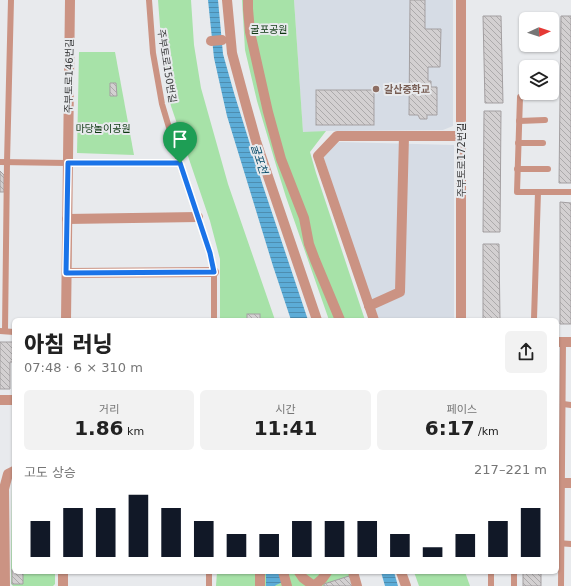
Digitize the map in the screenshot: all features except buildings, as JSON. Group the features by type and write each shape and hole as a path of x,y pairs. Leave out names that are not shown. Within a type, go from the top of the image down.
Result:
{"street":[{"name":"주부토로146번길","path":"66,318 70,0"},
{"path":"227,0 232,53 256,141 316,318"},
{"path":"248,0 250,32 268,112 278,135 281,159 304,218 309,244 339,318"},
{"name":"주부토로172번길","path":"461,0 461,318"},
{"path":"211,41 222,40"},
{"path":"373,318 318,156 337,136 461,136"},
{"path":"369,306 400,292 404,136"},
{"path":"67,219 198,217"},
{"path":"66,273 214,272"},
{"path":"0,400 12,400"},
{"path":"5,586 4,489 8,474 12,472"},
{"path":"63,574 63,586"},
{"path":"260,574 260,586"},
{"path":"284,574 287,585"},
{"path":"301,575 313,585 322,579 326,574"},
{"path":"354,574 357,586"},
{"path":"402,574 406,586"}],"lane":[{"path":"11,0 6,236 2,331 12,332"},
{"name":"주부토로150번길","path":"149,0 153,53 162,104 210,253 214,272 214,318"},
{"path":"520,100 517,192 571,192"},
{"path":"519,121 545,120"},
{"path":"518,143 543,143"},
{"path":"0,162 180,163"},
{"path":"517,169 548,169"},
{"path":"534,318 538,192"},
{"path":"561,586 559,543 566,483 561,363 564,342"},
{"path":"561,363 571,359"},
{"path":"562,404 571,405"},
{"path":"559,543 571,544"},
{"path":"209,574 209,586"},
{"path":"491,574 491,586"},
{"path":"514,574 514,586"}],"shaded area":[{"name":"갈산중학교","path":"294,0 453,0 453,126 443,130 326,131 303,133"},
{"path":"339,142 454,145 454,318 375,318 323,155"}],"green space":[{"path":"158,0 191,0 194,45 201,88 228,184 274,318 220,318 220,259 210,221 171,106 164,74"},
{"name":"굴포공원","path":"242,0 294,0 303,132 326,131 310,152 364,318 328,318 276,165 257,101 245,50"},
{"name":"마당놀이공원","path":"79,52 115,52 134,155 77,153"},
{"path":"12,481 12,574 55,574 55,584 53,586 13,586 11,584"},
{"path":"217,574 357,574 361,586 216,586"},
{"path":"415,574 466,574 470,586 419,586"}],"water":[{"name":"굴포천","path":"208,0 218,0 223,54 263,186 307,318 290,318 227,116 214,58"},
{"path":"266,574 289,574 289,579 275,586 266,586"},
{"path":"382,574 395,574 398,586 385,586"}],"place":[{"name":"갈산중학교","path":"376,89"}],"route":[{"path":"68,163 180,163 210,253 214,272 66,273 68,163"}]}
